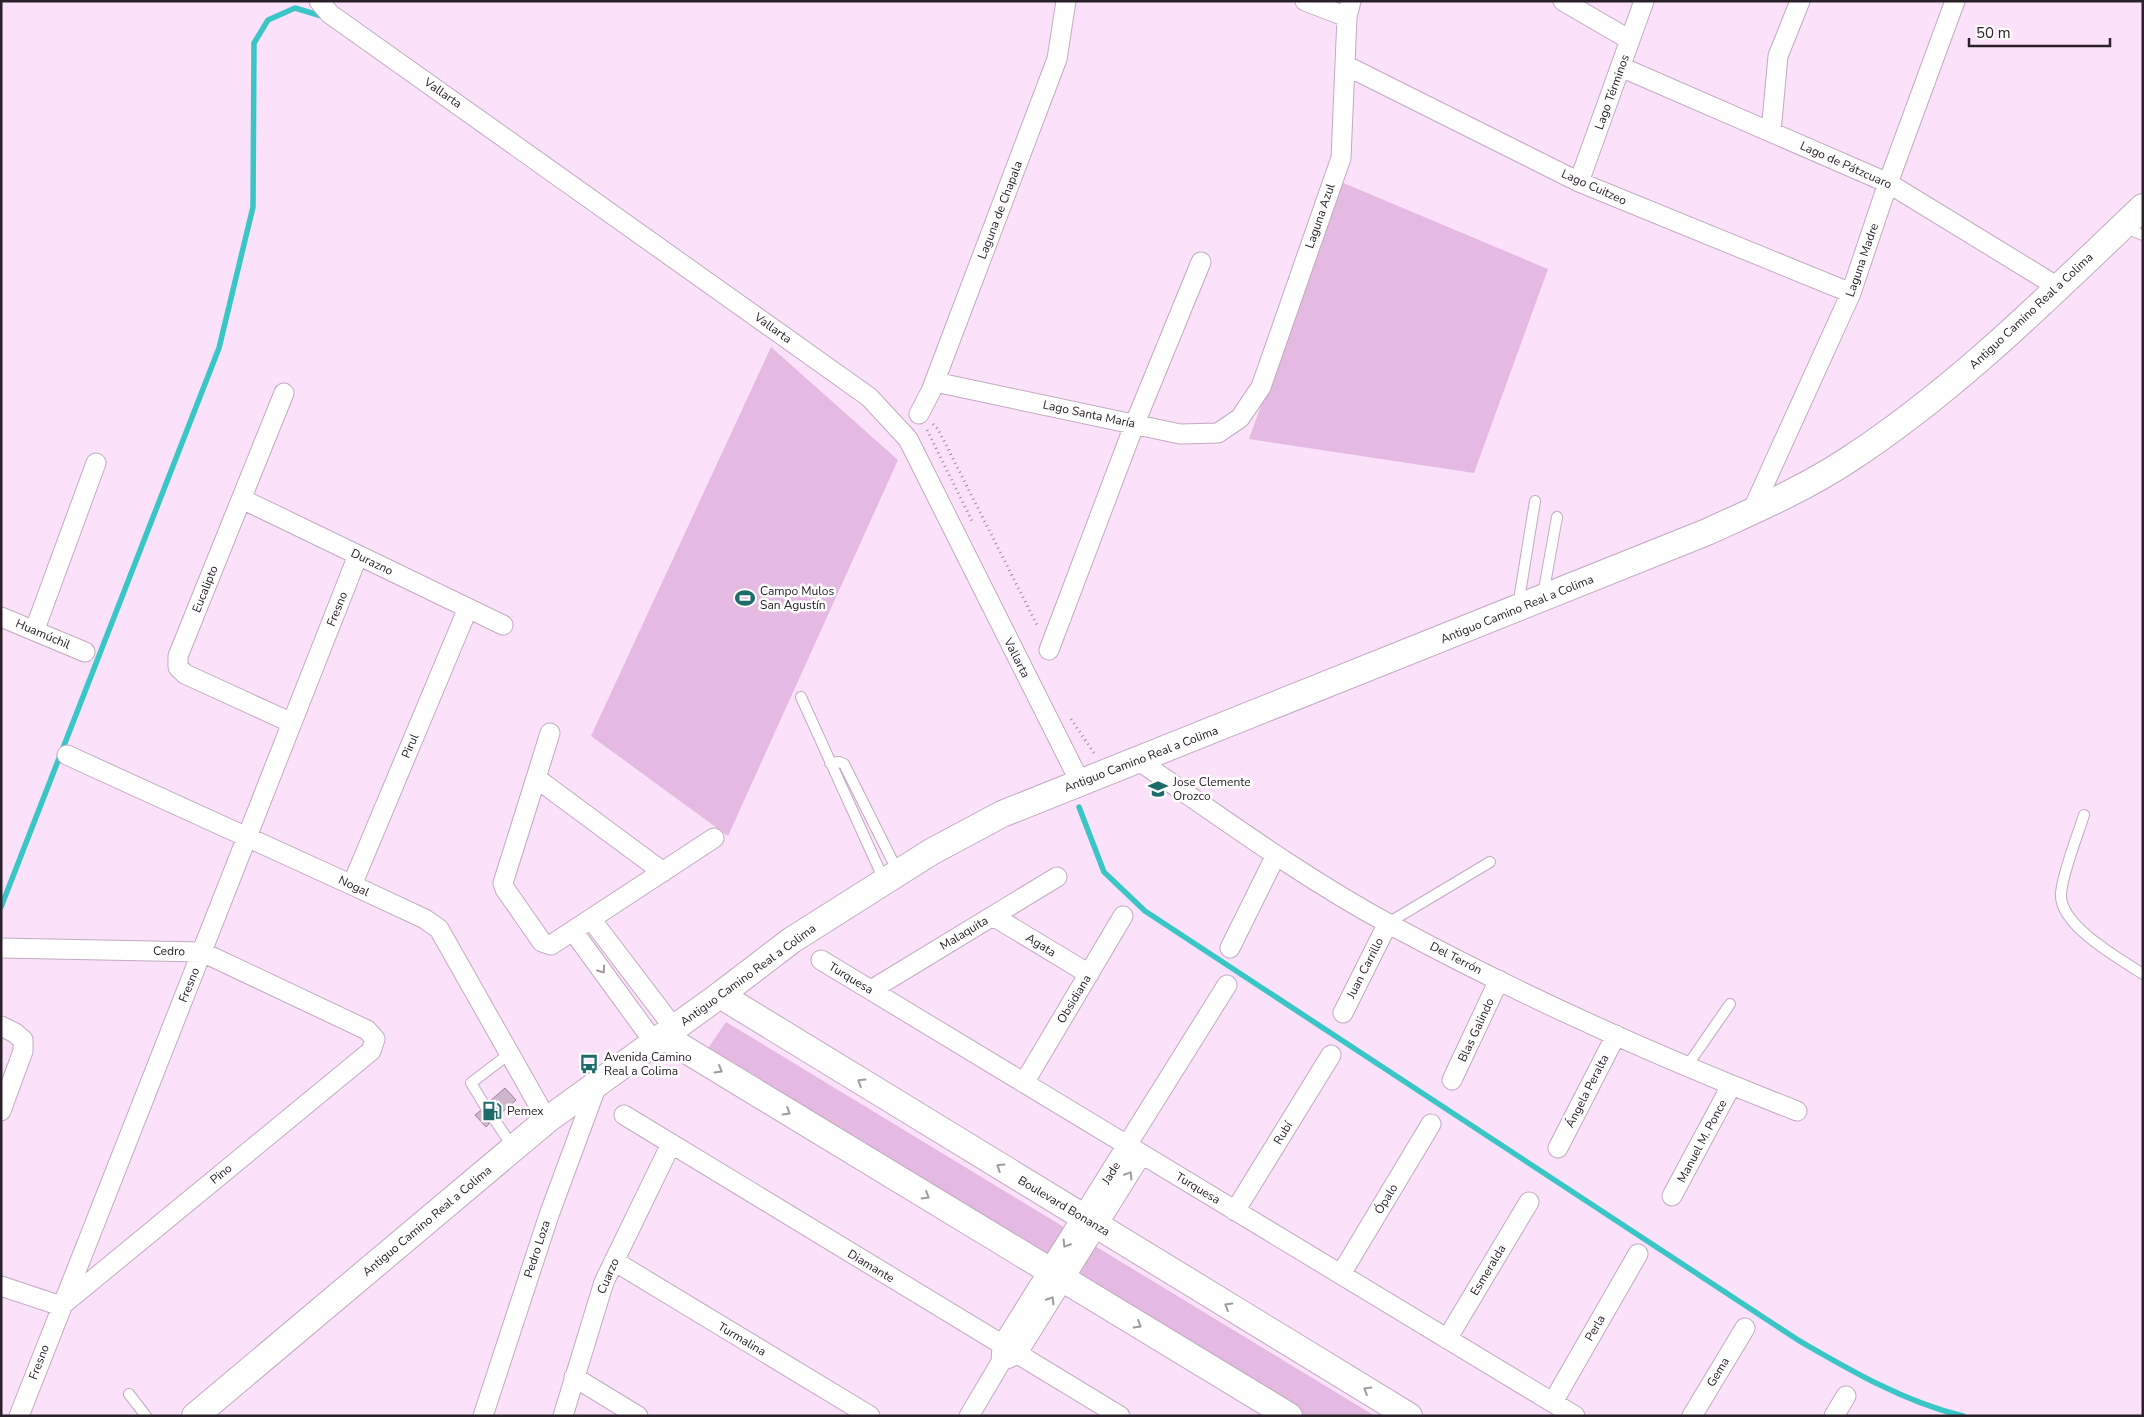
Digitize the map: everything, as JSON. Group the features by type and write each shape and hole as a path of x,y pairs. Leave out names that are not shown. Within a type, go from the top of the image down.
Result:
{"main road":[{"name":"Antiguo Camino Real a Colima","path":"195,1416 547,1120 720,996 792,940 931,852 1002,814 1542,599 1752,512 1848,460 1912,414 1991,351 2058,287 2132,231 2143,207"},
{"name":"Boulevard Bonanza","path":"720,996 1409,1416"},
{"path":"664,1036 1289,1416"}],"street":[{"name":"Vallarta","path":"319,1 330,14 869,397 908,439 1080,782"},
{"name":"Laguna de Chapala","path":"919,414 925,407 935,382 1057,59 1066,1"},
{"path":"1305,1 1349,9"},
{"path":"1563,1 1630,40"},
{"name":"Lago Términos","path":"1579,182 1644,1"},
{"path":"1771,132 1778,56 1800,1"},
{"name":"Laguna Madre","path":"1752,512 1851,293 1888,183 1955,1"},
{"name":"Laguna Azul","path":"1240,418 1261,387 1341,158 1344,65 1349,9"},
{"name":"Lago Cuitzeo","path":"1344,65 1579,182 1851,293"},
{"name":"Lago de Pátzcuaro","path":"1621,67 1888,183 2058,287"},
{"path":"1050,650 1135,424 1201,262"},
{"name":"Lago Santa María","path":"935,382 1180,434 1218,433 1240,418"},
{"name":"Eucalipto","path":"284,393 178,656 178,667 185,674 292,723"},
{"path":"35,629 96,463"},
{"name":"Durazno","path":"242,498 503,625"},
{"name":"Fresno","path":"18,1416 358,555"},
{"name":"Pirul","path":"352,885 468,608"},
{"name":"Huamúchil","path":"1,617 35,629 85,652"},
{"path":"550,733 504,878 505,889 542,942 552,945 714,838"},
{"name":"Nogal","path":"67,755 425,919 439,930 547,1120"},
{"name":"Del Terrón","path":"1139,761 1276,855 1388,923 1499,980 1616,1035 1731,1086 1797,1111"},
{"path":"536,778 663,872"},
{"path":"1230,948 1276,855"},
{"name":"Malaquita","path":"871,990 1057,877"},
{"name":"Agata","path":"993,916 1089,974"},
{"name":"Obsidiana","path":"1024,1083 1123,916"},
{"path":"591,919 664,1036"},
{"name":"Juan Carrillo","path":"1343,1013 1388,923"},
{"path":"573,930 664,1036"},
{"name":"Cedro","path":"1,948 202,952 367,1030 375,1039"},
{"name":"Turquesa","path":"820,960 1575,1416"},
{"name":"Blas Galindo","path":"1452,1080 1499,980"},
{"name":"Jade","path":"969,1416 1135,1150 1227,985"},
{"path":"1,1026 16,1033 23,1040 23,1051 1,1111"},
{"name":"Ángela Peralta","path":"1558,1148 1616,1035"},
{"name":"Pino","path":"61,1306 371,1051 375,1039"},
{"name":"Rubí","path":"1235,1210 1331,1055"},
{"name":"Pedro Loza","path":"482,1416 548,1215 597,1085"},
{"name":"Manuel M. Ponce","path":"1672,1196 1731,1086"},
{"name":"Diamante","path":"624,1115 1007,1354 1118,1415"},
{"name":"Ópalo","path":"1341,1274 1431,1124"},
{"name":"Cuarzo","path":"563,1416 604,1282 671,1144"},
{"name":"Esmeralda","path":"1447,1338 1529,1202"},
{"name":"Perla","path":"1553,1402 1638,1254"},
{"name":"Turmalina","path":"614,1261 870,1416"},
{"path":"1,1286 61,1306"},
{"name":"Gema","path":"1692,1416 1744,1328"},
{"path":"574,1377 638,1416"},
{"path":"1834,1416 1846,1396"}],"lane":[{"path":"1517,609 1535,501"},
{"path":"1542,599 1557,517"},
{"path":"801,697 850,807 892,877"},
{"path":"830,763 839,762 844,764 864,802 892,877"},
{"path":"850,807 864,802"},
{"path":"2084,815 2061,894 2066,912 2090,939 2143,974"},
{"path":"1388,923 1490,862"},
{"path":"1687,1066 1730,1004"},
{"path":"485,1106 471,1083 509,1054"},
{"path":"494,1120 514,1147"},
{"path":"129,1394 146,1416"}],"path":[{"path":"919,414 976,530"},
{"path":"919,414 938,428 1050,650"},
{"path":"1070,718 1106,773"}],"shaded area":[{"path":"1341,182 1548,269 1474,473 1249,439"},
{"name":"Campo Mulos San Agustín","path":"771,347 898,460 728,836 591,736"},
{"path":"726,1022 1375,1416 1298,1416 704,1054"}],"building":[{"name":"Pemex","path":"505,1088 516,1100 499,1115 494,1112 490,1114 487,1119 489,1124 486,1127 475,1115 480,1111 489,1112 492,1106 490,1101"}],"waterway":[{"path":"1,907 219,348 253,207 254,43 268,20 295,8 325,17"},
{"path":"1079,807 1104,872 1145,911 1798,1340 1858,1374 1899,1394 1963,1416"}],"place":[{"name":"Campo Mulos San Agustín","path":"745,598"},
{"name":"Jose Clemente Orozco","path":"1158,789"},
{"name":"Avenida Camino Real a Colima","path":"589,1064"},
{"name":"Pemex","path":"492,1111"}]}
